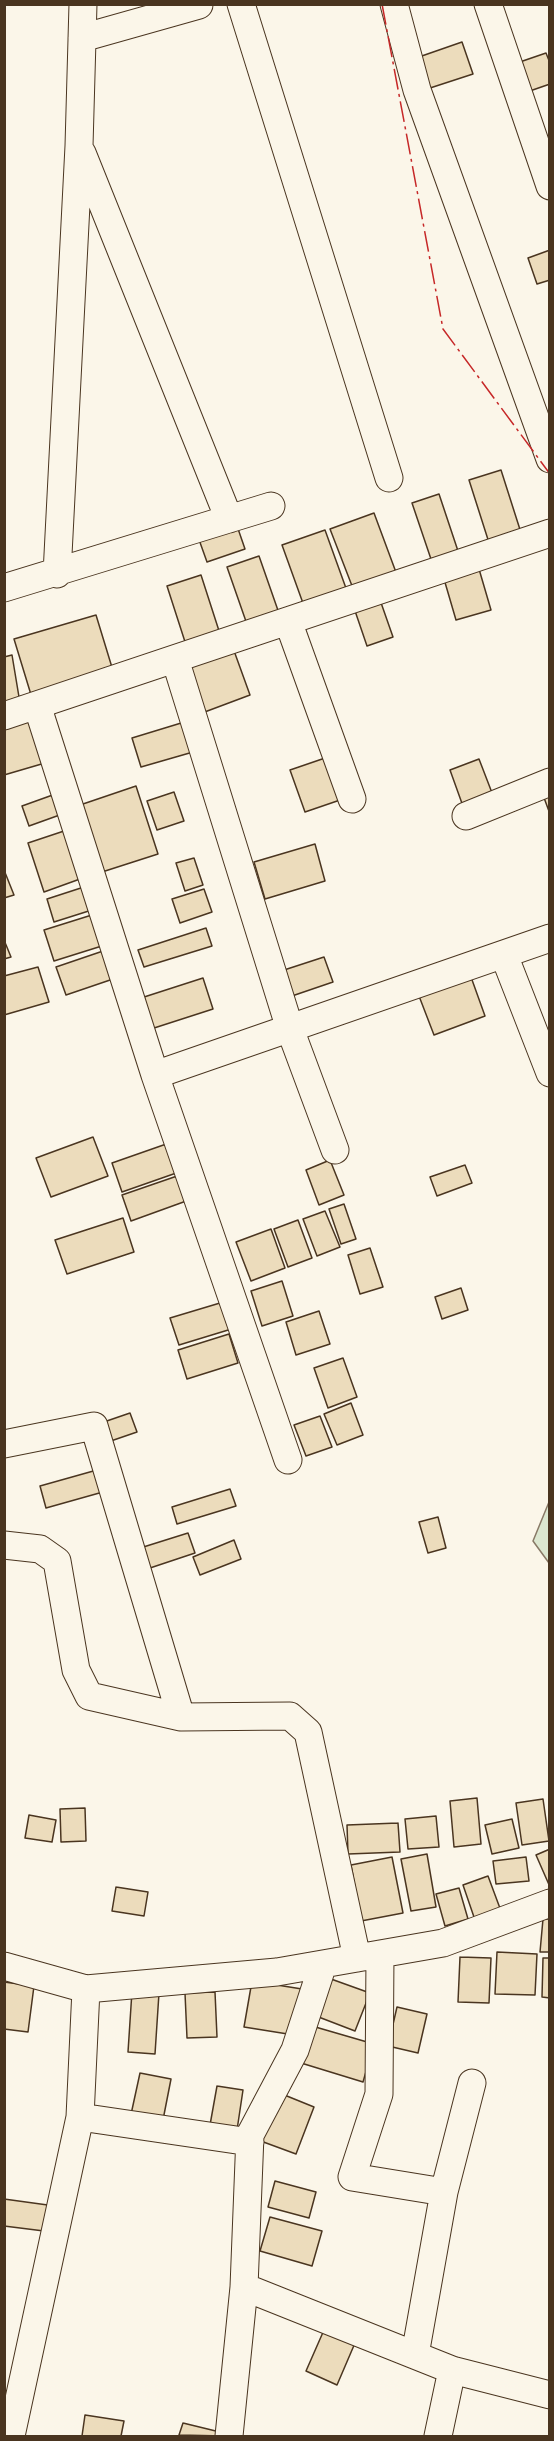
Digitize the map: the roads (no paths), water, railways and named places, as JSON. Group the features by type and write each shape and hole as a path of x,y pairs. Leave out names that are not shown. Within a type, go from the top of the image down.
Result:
{"street":[{"path":"57,574 79,146 83,4"},
{"path":"241,4 389,478"},
{"path":"394,4 417,90 549,459"},
{"path":"488,4 549,186"},
{"path":"82,38 199,5"},
{"path":"79,146 230,519"},
{"path":"4,588 57,574 271,506"},
{"path":"4,716 549,533"},
{"path":"288,621 352,799"},
{"path":"175,659 290,1029 335,1150"},
{"path":"38,705 154,1075 288,1460"},
{"path":"466,816 549,782"},
{"path":"154,1075 549,938"},
{"path":"504,955 549,1073"},
{"path":"4,1444 94,1426 181,1717"},
{"path":"4,1545 40,1549 57,1561 75,1670 89,1696 181,1717 290,1716 308,1732 368,1956 379,2094 352,2177 444,2192"},
{"path":"4,1966 86,1989 277,1972 443,1943 549,1903"},
{"path":"229,2436 244,2287 250,2135 295,2050 322,1964"},
{"path":"11,2436 80,2117 86,1989"},
{"path":"415,2355 444,2192 472,2083"},
{"path":"80,2117 250,2142"},
{"path":"244,2287 452,2370 549,2395"},
{"path":"438,2436 452,2370"}]}
